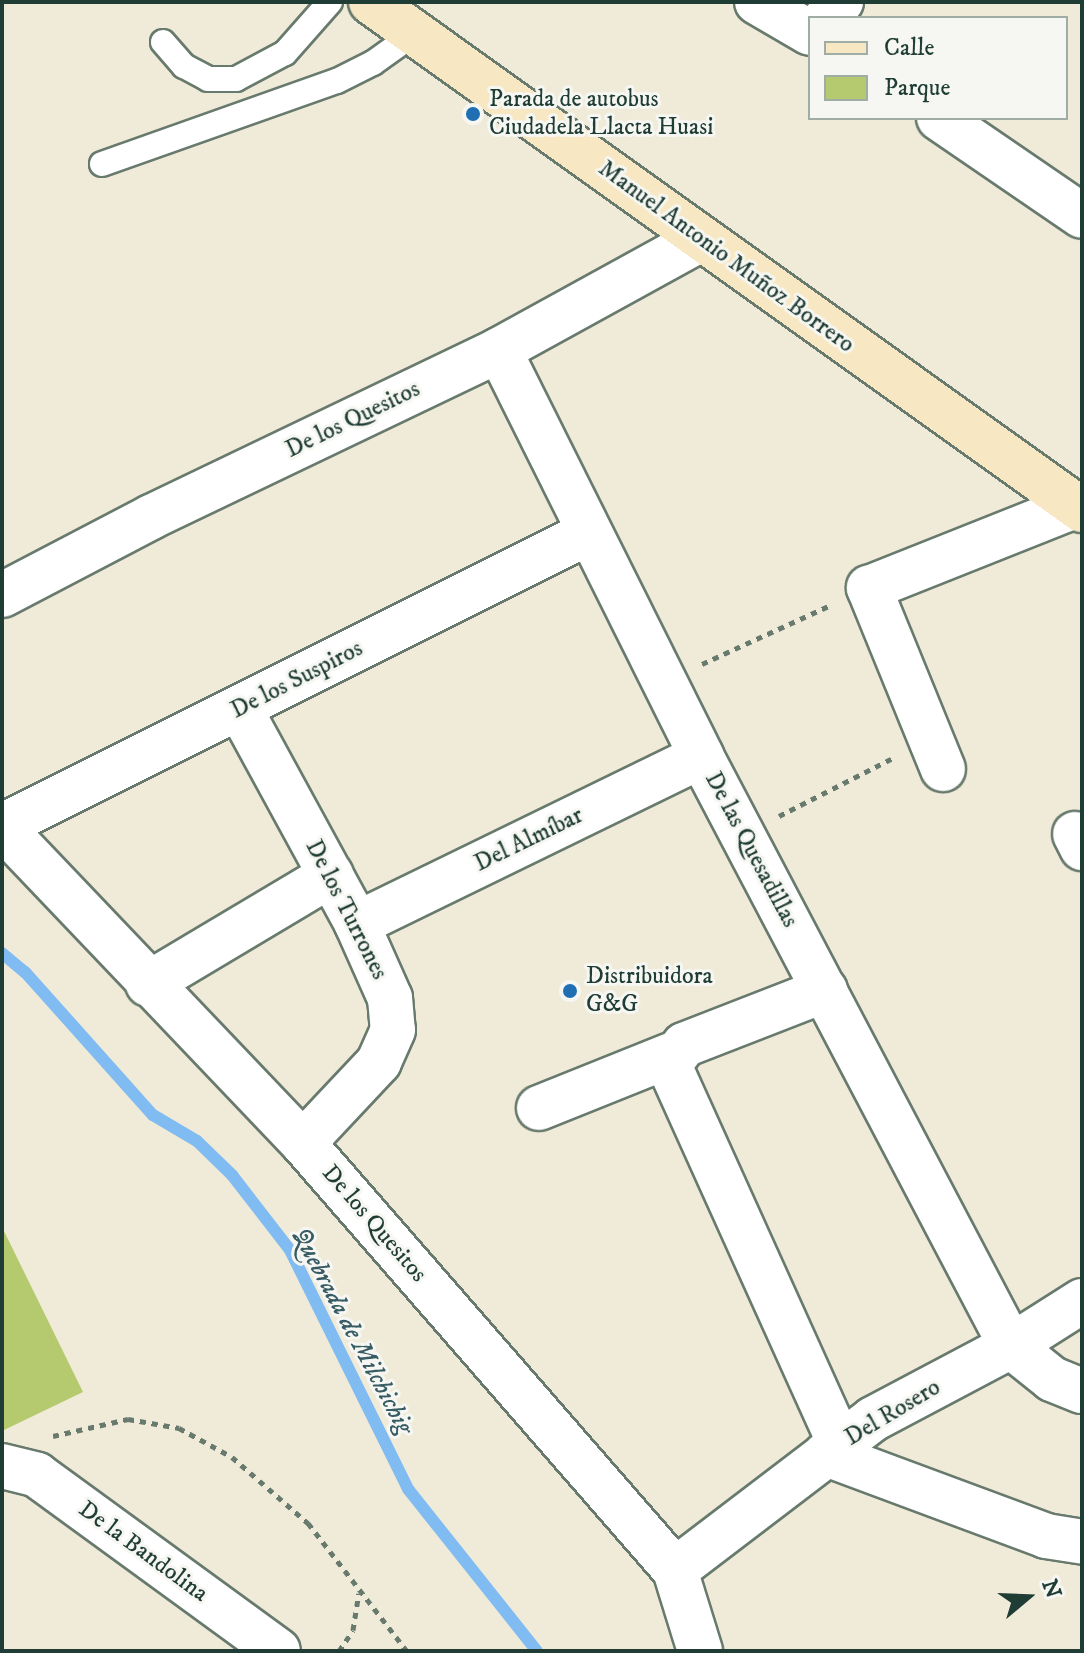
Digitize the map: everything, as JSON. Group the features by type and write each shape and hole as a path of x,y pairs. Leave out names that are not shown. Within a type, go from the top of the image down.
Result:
{"street":[{"name":"Manuel Antonio Muñoz Borrero","path":"371,2 1077,508"},
{"path":"757,2 808,32"},
{"path":"942,120 1082,216"},
{"name":"De los Quesitos","path":"2,595 151,517 499,350 701,239"},
{"name":"De las Quesadillas","path":"499,350 701,756 1011,1346"},
{"path":"937,754 869,588 1077,508"},
{"name":"De los Suspiros","path":"2,826 590,532"},
{"name":"De los Turrones","path":"240,709 357,924 390,998 393,1030 379,1062 303,1143"},
{"name":"Del Almíbar","path":"357,924 701,756"},
{"name":"De los Quesitos","path":"2,826 148,984 303,1143 675,1570 700,1651"},
{"path":"148,984 331,875"},
{"path":"539,1108 671,1055 684,1045 825,990"},
{"path":"671,1055 669,1065 833,1449 1046,1536 1082,1542"},
{"name":"Del Rosero","path":"675,1570 873,1419 1011,1346 1082,1301"},
{"path":"1011,1346 1052,1379 1082,1391"},
{"name":"De la Bandolina","path":"2,1466 37,1475 278,1651"}],"lane":[{"path":"163,42 184,66 208,79 236,79 285,53 330,2"},
{"path":"102,164 337,81 415,33"}],"path":[{"path":"665,681 869,588"},
{"path":"742,834 937,754"},
{"path":"50,1438 128,1419 179,1428 232,1457 308,1523 407,1651"},
{"path":"339,1651 353,1630 359,1592"}],"green space":[{"path":"2,1227 83,1392 2,1431"}],"waterway":[{"name":"Quebrada de Milchichig","path":"2,953 25,972 153,1115 197,1141 232,1175 290,1250 408,1489 537,1651"}],"place":[{"name":"Parada de autobus Ciudadela Llacta Huasi","path":"473,114"},
{"name":"Distribuidora G&G","path":"570,991"}]}
